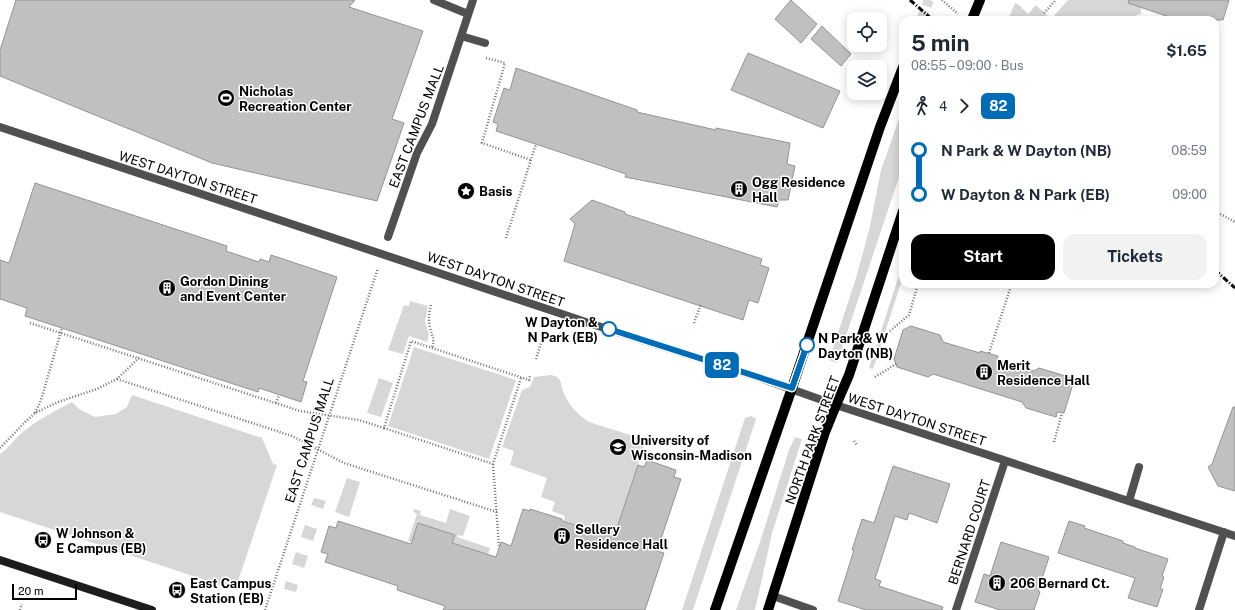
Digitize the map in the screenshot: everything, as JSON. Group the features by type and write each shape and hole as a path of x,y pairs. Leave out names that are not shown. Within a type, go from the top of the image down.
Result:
{"main road":[{"path":"973,16 980,0"},
{"path":"715,610 880,127 899,77"},
{"name":"NORTH PARK STREET","path":"768,610 814,468 836,405 849,375 899,223"},
{"path":"0,560 152,610"}],"street":[{"path":"434,0 468,14"},
{"name":"EAST CAMPUS MALL","path":"388,237 417,153 432,124 473,0"},
{"path":"461,36 485,43"},
{"name":"WEST DAYTON STREET","path":"0,127 592,324 792,388 836,405 1235,536"},
{"name":"BERNARD COURT","path":"956,610 1005,461"},
{"path":"1129,501 1139,467"},
{"path":"1199,610 1224,532"},
{"path":"773,596 813,610"}],"path":[{"path":"942,0 958,15"},
{"path":"1044,13 1056,0"},
{"path":"484,58 505,64 482,143 531,160"},
{"path":"506,238 536,144"},
{"path":"1219,213 1235,222"},
{"name":"EAST CAMPUS MALL","path":"265,610 375,277"},
{"path":"890,331 909,315 917,288"},
{"path":"989,354 1010,288"},
{"path":"694,323 701,304"},
{"path":"431,305 429,326 435,340 432,348"},
{"path":"30,323 300,411 359,420 493,464"},
{"path":"35,413 41,400 62,328"},
{"path":"536,359 542,340"},
{"path":"384,428 411,342 521,378 529,380 530,376"},
{"path":"0,448 24,422 35,413 58,402 97,389 117,379 139,358"},
{"path":"874,377 896,364"},
{"path":"499,546 493,464 521,378"},
{"path":"117,379 292,436 344,463 497,512"},
{"path":"276,403 279,395"},
{"path":"1054,442 1062,413"},
{"path":"854,441 857,445"},
{"path":"20,610 22,604"}],"shaded area":[{"path":"1068,0 1141,0 1141,14 1136,16 1054,16"},
{"path":"1015,3 1028,14 1036,5 1048,16 1010,16"},
{"path":"899,119 899,177 837,363 829,360 856,278 870,226 881,170"},
{"path":"899,275 899,288 873,369 869,368"},
{"path":"410,301 428,306 425,321 429,335 427,342 409,336 403,354 388,350 404,305 409,306"},
{"path":"414,347 516,380 489,459 388,426"},
{"path":"551,375 557,377 561,382 562,390 570,405 589,422 646,440 614,537 564,521 565,516 552,511 555,502 541,497 547,478 510,465 514,451 502,447 522,390 530,387 534,377"},
{"path":"379,378 393,383 381,417 367,413"},
{"path":"132,395 262,438 273,464 277,465 235,590 0,512 0,454 20,435 40,420 72,402 79,409 95,417 116,414 127,407"},
{"path":"751,416 756,419 693,610 682,610 745,418"},
{"path":"795,437 802,439 772,533 755,610 736,610 760,542 789,450"},
{"path":"347,478 360,482 349,517 335,512"},
{"path":"314,498 326,501 323,509 311,505"},
{"path":"414,509 421,511 420,515 446,523 450,509 470,516 463,536 458,535 457,537 490,548 488,555 452,543 455,535 418,523 412,542 408,541 417,514 413,512"},
{"path":"305,525 317,529 313,541 301,537"},
{"path":"296,552 308,556 304,568 292,564"},
{"path":"286,581 298,585 296,592 284,589"}],"building":[{"name":"Nicholas Recreation Center","path":"16,0 355,0 349,7 423,31 392,119 404,123 377,201 212,163 0,76 0,50"},
{"path":"791,0 817,24 801,43 775,19"},
{"path":"1129,0 1229,0 1223,20 1219,20 1219,16 1166,16 1128,3"},
{"path":"822,26 847,50 847,52 851,54 841,66 811,39"},
{"path":"748,53 840,91 823,128 731,90"},
{"name":"Ogg Residence Hall","path":"516,68 637,110 637,112 716,130 716,128 790,143 787,164 795,166 788,200 779,200 777,207 625,177 626,174 496,131 498,124 493,122 504,88 510,90"},
{"name":"Gordon Dining and Event Center","path":"35,183 227,246 226,251 259,262 260,259 269,262 271,255 337,277 303,381 307,382 301,402 259,388 258,392 25,316 27,308 0,299 0,260 9,263"},
{"path":"592,200 625,212 625,214 762,259 760,265 769,268 758,303 749,300 743,320 564,261 575,224 570,219"},
{"name":"Merit Residence Hall","path":"911,326 940,335 943,342 980,353 980,351 998,356 997,359 1034,371 1039,368 1069,377 1073,384 1064,413 1057,412 1056,417 1026,408 1022,402 933,374 928,377 897,367 894,359 903,330"},
{"path":"1233,407 1235,407 1235,491 1218,486 1208,467 1212,464"},
{"name":"Sellery Residence Hall","path":"647,460 676,470 674,477 681,479 657,551 664,553 645,610 443,610 445,606 397,590 398,586 325,562 328,554 321,552 329,526 336,528 338,521 411,544 418,523 455,535 452,543 496,557 501,542 511,546 523,509 530,511 530,509 562,519 562,521 614,537 638,465 644,467"},
{"path":"893,466 950,484 937,523 909,513 907,520 895,516 875,579 881,581 879,586 943,607 942,610 866,610 838,601 862,519 874,523"},
{"path":"1069,521 1085,526 1084,528 1123,541 1123,543 1135,548 1168,559 1162,576 1164,577 1160,589 1163,589 1157,607 1128,598 1135,578 1058,553"},
{"path":"1001,542 1049,557 1038,591 1040,592 1034,610 1000,610 975,602 984,574 990,576"}],"tunnel":[{"path":"923,16 929,0"}],"railway":[{"path":"910,0 928,16"},
{"path":"1219,274 1235,288"}],"bus line":[{"name":"82","path":"609,329 792,388 807,345"}],"place":[{"name":"Nicholas Recreation Center","path":"226,98"},
{"name":"Ogg Residence Hall","path":"739,189"},
{"name":"Basis","path":"466,191"},
{"name":"Gordon Dining and Event Center","path":"167,288"},
{"name":"W Dayton & N Park (EB)","path":"609,329"},
{"name":"N Park & W Dayton (NB)","path":"807,345"},
{"name":"Merit Residence Hall","path":"984,372"},
{"name":"University of Wisconsin-Madison","path":"618,447"},
{"name":"Sellery Residence Hall","path":"562,536"},
{"name":"W Johnson & E Campus (EB)","path":"43,540"},
{"name":"206 Bernard Ct.","path":"997,583"},
{"name":"East Campus Station (EB)","path":"177,590"}]}
